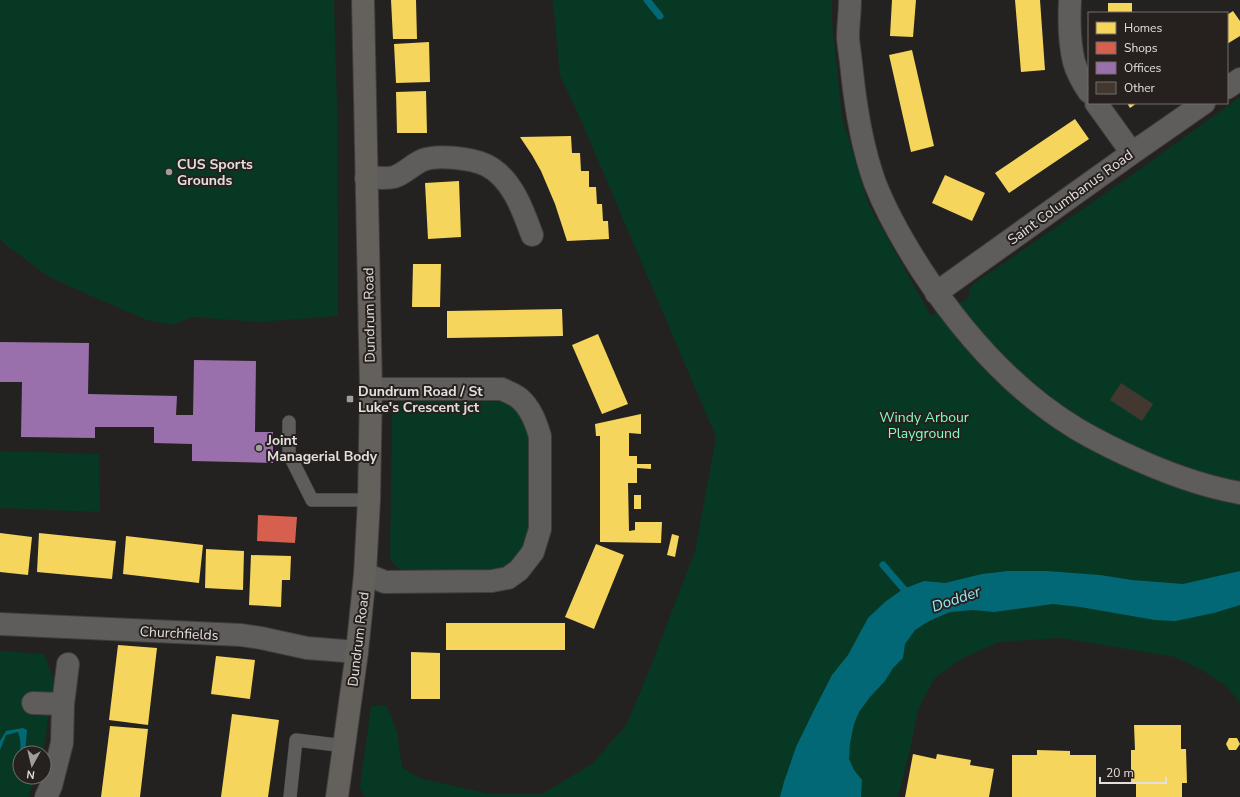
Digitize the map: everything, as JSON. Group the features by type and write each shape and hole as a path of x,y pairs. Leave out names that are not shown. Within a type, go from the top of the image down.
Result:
{"main road":[{"name":"Dundrum Road","path":"337,797 357,652 365,574 369,500 371,389 362,0"}],"street":[{"path":"850,0 848,39 854,91 863,145 875,182 883,202 908,249 936,293 958,322 989,357 1022,388 1044,407 1077,430 1121,453 1168,473 1203,484 1240,493"},
{"path":"1070,0 1070,38 1074,62 1081,80 1088,90"},
{"path":"1228,87 1240,79"},
{"path":"1097,104 1132,153"},
{"name":"Saint Columbanus Road","path":"936,293 1203,104"},
{"path":"366,178 393,177 422,160 431,158 469,160 486,165 501,175 511,189 522,209 532,235"},
{"path":"365,574 385,582 492,581 508,578 519,570 533,552 540,527 540,436 536,423 528,407 518,398 502,389 371,389"},
{"name":"Churchfields","path":"0,624 240,636 261,638 307,648 357,652"},
{"path":"46,797 51,786 62,743 63,704 68,664"},
{"path":"33,703 63,704"}],"lane":[{"path":"289,422 288,454 312,500 369,500"},
{"path":"290,797 296,740 345,746"}],"green space":[{"name":"CUS Sports Grounds","path":"0,0 334,0 337,106 338,316 259,322 193,317 171,325 147,320 49,277 6,245 0,239"},
{"name":"Windy Arbour Playground","path":"550,0 832,0 832,21 842,117 869,205 931,316 966,300 969,297 969,290 972,285 1132,175 1240,97 1240,703 1228,688 1202,670 1175,657 1060,638 999,642 961,659 934,679 918,710 898,797 365,797 360,788 371,706 387,706 397,732 402,767 419,778 489,794 542,794 592,764 626,725 649,671 695,551 716,437 577,111 560,76 553,1"},
{"path":"404,399 509,400 530,430 532,530 522,554 504,568 495,571 407,573 397,567 390,558 392,414"},
{"path":"0,451 99,454 100,512 0,508"},
{"path":"0,651 44,654 54,680 44,745 12,745 12,785 33,785 29,797 0,797"}],"water":[{"name":"Dodder","path":"1008,571 1046,571 1100,575 1132,580 1183,584 1240,571 1240,605 1214,613 1175,621 1155,620 1080,607 1053,604 994,612 973,610 950,612 929,621 915,630 905,644 903,658 893,668 885,681 870,697 859,712 854,724 850,743 849,759 854,770 862,780 861,797 780,797 796,747 813,712 832,675 848,655 868,618 885,602 903,589 924,581 945,583 982,574"},
{"path":"23,728 27,730 26,745 20,745 18,732 6,735 0,750 0,741 6,731"}],"building: Homes":[{"path":"391,0 416,0 417,39 393,39"},
{"path":"892,0 916,0 913,37 890,36"},
{"path":"1015,0 1040,0 1045,70 1021,72"},
{"path":"1108,3 1132,3 1132,12 1108,12"},
{"path":"1233,11 1240,21 1240,36 1228,43 1228,14"},
{"path":"429,42 430,82 396,83 394,44"},
{"path":"912,50 934,146 911,152 889,55"},
{"path":"426,91 427,133 397,133 396,92"},
{"path":"1128,104 1136,104 1130,108"},
{"path":"1075,119 1089,139 1009,193 995,173"},
{"path":"571,136 572,153 580,153 581,171 589,171 589,187 596,187 597,204 602,204 603,221 608,221 609,239 567,241 555,204 541,171 520,137"},
{"path":"945,175 985,193 972,221 932,203"},
{"path":"459,181 461,237 428,239 425,183"},
{"path":"413,264 441,264 440,307 412,307"},
{"path":"562,309 563,336 447,338 447,311"},
{"path":"598,334 628,404 602,414 572,345"},
{"path":"641,414 641,434 629,433 629,456 637,456 637,464 651,464 651,469 637,468 637,483 628,483 629,531 635,530 635,522 662,522 661,543 600,542 600,436 596,436 595,424"},
{"path":"634,495 641,495 641,509 634,509"},
{"path":"0,533 32,537 28,575 0,572"},
{"path":"39,533 116,541 112,579 37,572"},
{"path":"672,534 679,536 675,557 667,555"},
{"path":"126,536 203,545 199,583 123,574"},
{"path":"596,544 624,555 594,629 565,617"},
{"path":"206,549 244,551 243,590 205,588"},
{"path":"251,555 291,556 290,580 282,580 281,607 249,605"},
{"path":"446,623 565,623 565,650 446,650"},
{"path":"118,645 157,648 148,725 109,720"},
{"path":"411,652 440,653 440,699 411,699"},
{"path":"216,656 255,660 250,699 211,694"},
{"path":"232,714 279,720 268,797 221,797"},
{"path":"1134,725 1181,725 1181,749 1186,749 1187,783 1182,783 1182,797 1136,797 1136,783 1131,783 1131,750 1135,750"},
{"path":"110,726 148,729 140,797 101,797"},
{"path":"1229,738 1237,738 1240,744 1236,750 1229,750 1226,744"},
{"path":"1037,750 1070,751 1070,755 1096,755 1096,797 1012,797 1012,755 1037,755"},
{"path":"913,754 936,759 937,754 971,760 970,765 994,769 989,797 905,797"}],"building: Shops":[{"path":"258,515 297,517 295,543 257,541"}],"building: Offices":[{"path":"0,342 89,343 88,394 177,396 176,415 193,415 194,360 256,361 255,432 273,432 273,463 192,461 192,444 154,443 154,427 95,427 95,438 21,437 22,382 0,382"}],"building: Other":[{"path":"1121,383 1153,404 1142,421 1110,400"}],"waterway":[{"path":"647,0 660,16"},
{"path":"883,565 909,595"}],"place":[{"name":"CUS Sports Grounds","path":"169,172"},
{"name":"Dundrum Road / St Luke's Crescent jct","path":"350,399"},
{"name":"Joint Managerial Body","path":"259,448"}]}
